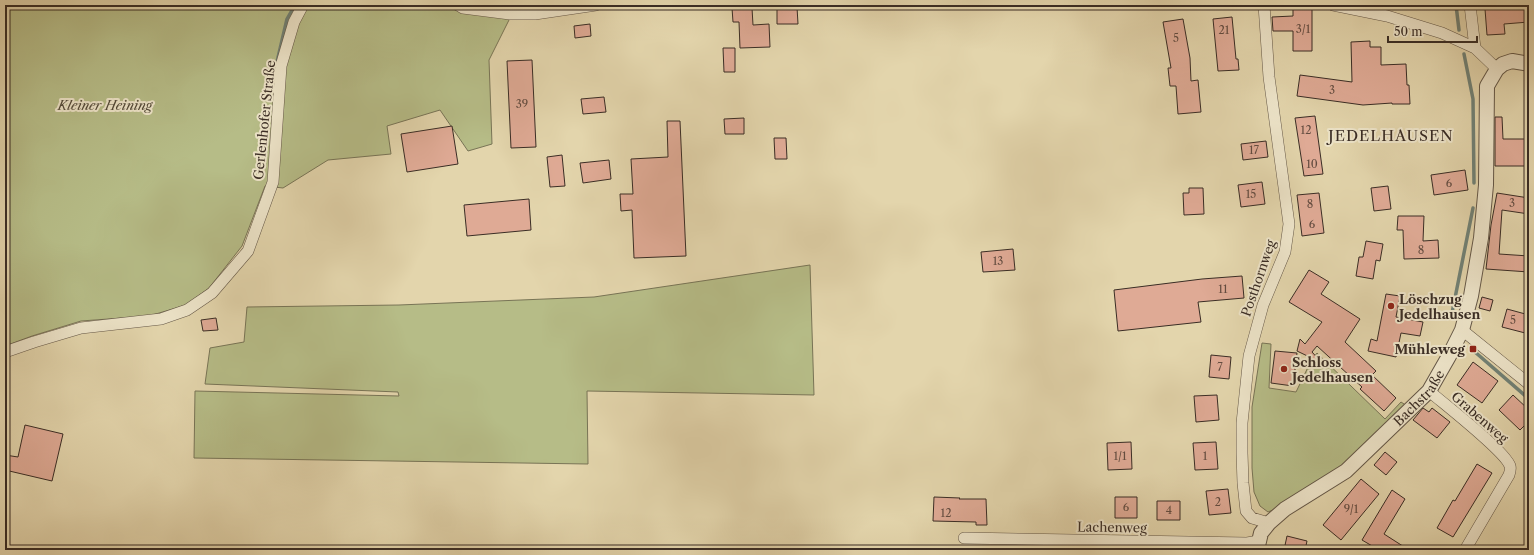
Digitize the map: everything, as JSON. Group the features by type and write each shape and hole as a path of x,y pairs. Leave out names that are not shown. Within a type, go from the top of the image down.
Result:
{"street":[{"name":"Gerlenhofer Straße","path":"5,352 81,328 161,319 187,310 212,293 248,251 273,182 281,66 294,22 303,5"},
{"path":"458,5 462,8 510,14 536,14 596,5"},
{"name":"Posthornweg","path":"1264,5 1269,77 1289,224 1285,252 1261,310 1249,356 1242,423 1242,453 1246,511 1252,518 1269,523"},
{"path":"1332,5 1387,16 1442,33 1475,48 1497,69 1503,64 1512,61 1529,64"},
{"path":"1470,5 1475,48"},
{"name":"Bachstraße","path":"1258,545 1261,533 1269,523 1286,509 1346,471 1429,391 1449,356 1462,330 1471,296 1481,238 1486,185 1487,86 1497,69"},
{"path":"1462,330 1529,384"},
{"name":"Grabenweg","path":"1429,391 1493,446 1504,457 1510,467 1509,475 1465,550"},
{"name":"Lachenweg","path":"964,538 1258,545"}],"green space":[{"name":"Kleiner Heining","path":"5,5 487,5 513,9 489,60 492,144 468,151 440,110 387,126 391,154 328,160 283,188 265,186 242,246 209,288 186,305 149,316 81,321 5,346"},
{"path":"810,265 814,395 587,391 588,464 194,458 195,391 399,396 398,392 205,384 210,348 244,342 247,307 399,305 594,297"},
{"path":"1262,343 1271,344 1269,388 1296,392 1311,361 1317,353 1385,419 1401,402 1407,406 1343,465 1282,506 1268,512 1260,506 1254,492 1252,468 1252,407"}],"building":[{"path":"1529,5 1529,22 1504,24 1505,34 1487,35 1485,9"},
{"path":"797,7 798,24 777,24 777,8"},
{"path":"1293,7 1312,7 1312,51 1293,51 1293,31 1273,31 1272,17 1293,16"},
{"path":"732,8 752,8 753,25 769,24 770,47 740,48 739,22 733,22"},
{"path":"1232,17 1236,59 1238,59 1239,70 1218,71 1213,19"},
{"path":"1183,19 1190,58 1191,81 1198,80 1201,112 1178,114 1176,86 1170,86 1168,68 1171,68 1163,22"},
{"path":"590,24 591,36 575,38 574,26"},
{"path":"1370,41 1370,47 1381,47 1381,65 1406,64 1410,104 1392,103 1363,105 1297,96 1300,75 1352,82 1351,42"},
{"path":"723,48 735,48 735,72 724,72"},
{"path":"532,60 536,147 511,148 507,61"},
{"path":"604,97 606,112 583,114 581,99"},
{"path":"1315,116 1323,174 1304,176 1295,118"},
{"path":"1495,117 1502,117 1503,139 1529,139 1529,166 1495,166"},
{"path":"744,118 744,134 725,134 724,119"},
{"path":"667,121 680,121 686,256 634,258 632,210 621,211 620,194 633,194 631,159 668,157"},
{"path":"452,126 458,164 407,172 401,134"},
{"path":"774,138 786,138 787,159 775,159"},
{"path":"1266,141 1268,157 1243,160 1241,144"},
{"path":"562,155 565,186 550,187 547,157"},
{"path":"609,160 611,179 583,183 580,163"},
{"path":"1465,170 1468,190 1434,195 1431,175"},
{"path":"1262,182 1265,204 1241,207 1238,185"},
{"path":"1388,186 1391,209 1374,211 1371,188"},
{"path":"1189,188 1203,188 1204,214 1184,215 1183,193 1189,193"},
{"path":"1319,193 1324,233 1302,236 1297,195"},
{"path":"1497,193 1529,198 1529,214 1502,210 1499,254 1529,256 1529,272 1486,269 1491,225"},
{"path":"529,199 531,230 467,236 464,205"},
{"path":"1398,216 1424,216 1423,241 1438,240 1439,258 1404,259 1403,230 1397,230"},
{"path":"1366,241 1383,244 1380,261 1376,260 1373,279 1356,276 1359,257 1363,257"},
{"path":"1013,249 1015,270 983,272 981,252"},
{"path":"1309,270 1329,282 1321,294 1360,319 1345,342 1376,371 1372,375 1396,398 1384,411 1360,389 1362,387 1317,346 1312,352 1322,363 1297,351 1300,339 1305,344 1322,322 1289,302"},
{"path":"1242,276 1244,298 1198,302 1201,322 1118,331 1114,290 1202,279"},
{"name":"Löschzug Jedelhausen","path":"1386,294 1400,296 1396,317 1423,322 1420,336 1401,333 1396,357 1368,351 1371,339 1377,341"},
{"path":"1482,297 1493,300 1490,311 1479,308"},
{"path":"1507,309 1529,315 1529,334 1502,327"},
{"path":"216,318 218,330 203,331 201,320"},
{"name":"Schloss Jedelhausen","path":"1275,351 1297,353 1293,386 1271,383"},
{"path":"1211,355 1231,357 1229,379 1209,377"},
{"path":"1473,362 1498,381 1482,403 1457,385"},
{"path":"1217,395 1219,420 1196,422 1194,396"},
{"path":"1513,395 1529,410 1529,421 1520,430 1499,410"},
{"path":"1423,408 1429,412 1432,408 1450,422 1437,438 1413,420"},
{"path":"25,425 63,434 52,481 5,470 5,455 18,457"},
{"path":"1131,442 1132,469 1108,470 1107,443"},
{"path":"1216,442 1218,469 1195,470 1193,443"},
{"path":"1385,452 1397,462 1386,475 1374,465"},
{"path":"1477,464 1492,473 1453,537 1437,528 1453,500 1455,501"},
{"path":"1361,479 1379,494 1341,540 1323,525"},
{"path":"1228,489 1231,513 1209,515 1206,491"},
{"path":"1392,490 1405,499 1384,534 1409,550 1379,550 1362,540"},
{"path":"934,497 986,499 987,525 976,525 976,522 933,521"},
{"path":"1115,497 1137,497 1137,518 1115,518"},
{"path":"1157,501 1180,501 1180,520 1157,520"},
{"path":"1287,536 1307,541 1305,550 1284,550"}],"waterway":[{"path":"277,62 287,19 295,5"},
{"path":"1456,5 1459,30"},
{"path":"1464,54 1473,99 1474,183"},
{"path":"1452,313 1473,208"},
{"path":"1475,352 1529,399"}],"place":[{"name":"Löschzug Jedelhausen","path":"1391,306"},
{"name":"Mühleweg","path":"1473,349"},
{"name":"Schloss Jedelhausen","path":"1284,369"}],"district":[{"name":"JEDELHAUSEN","path":"1391,136"}]}
